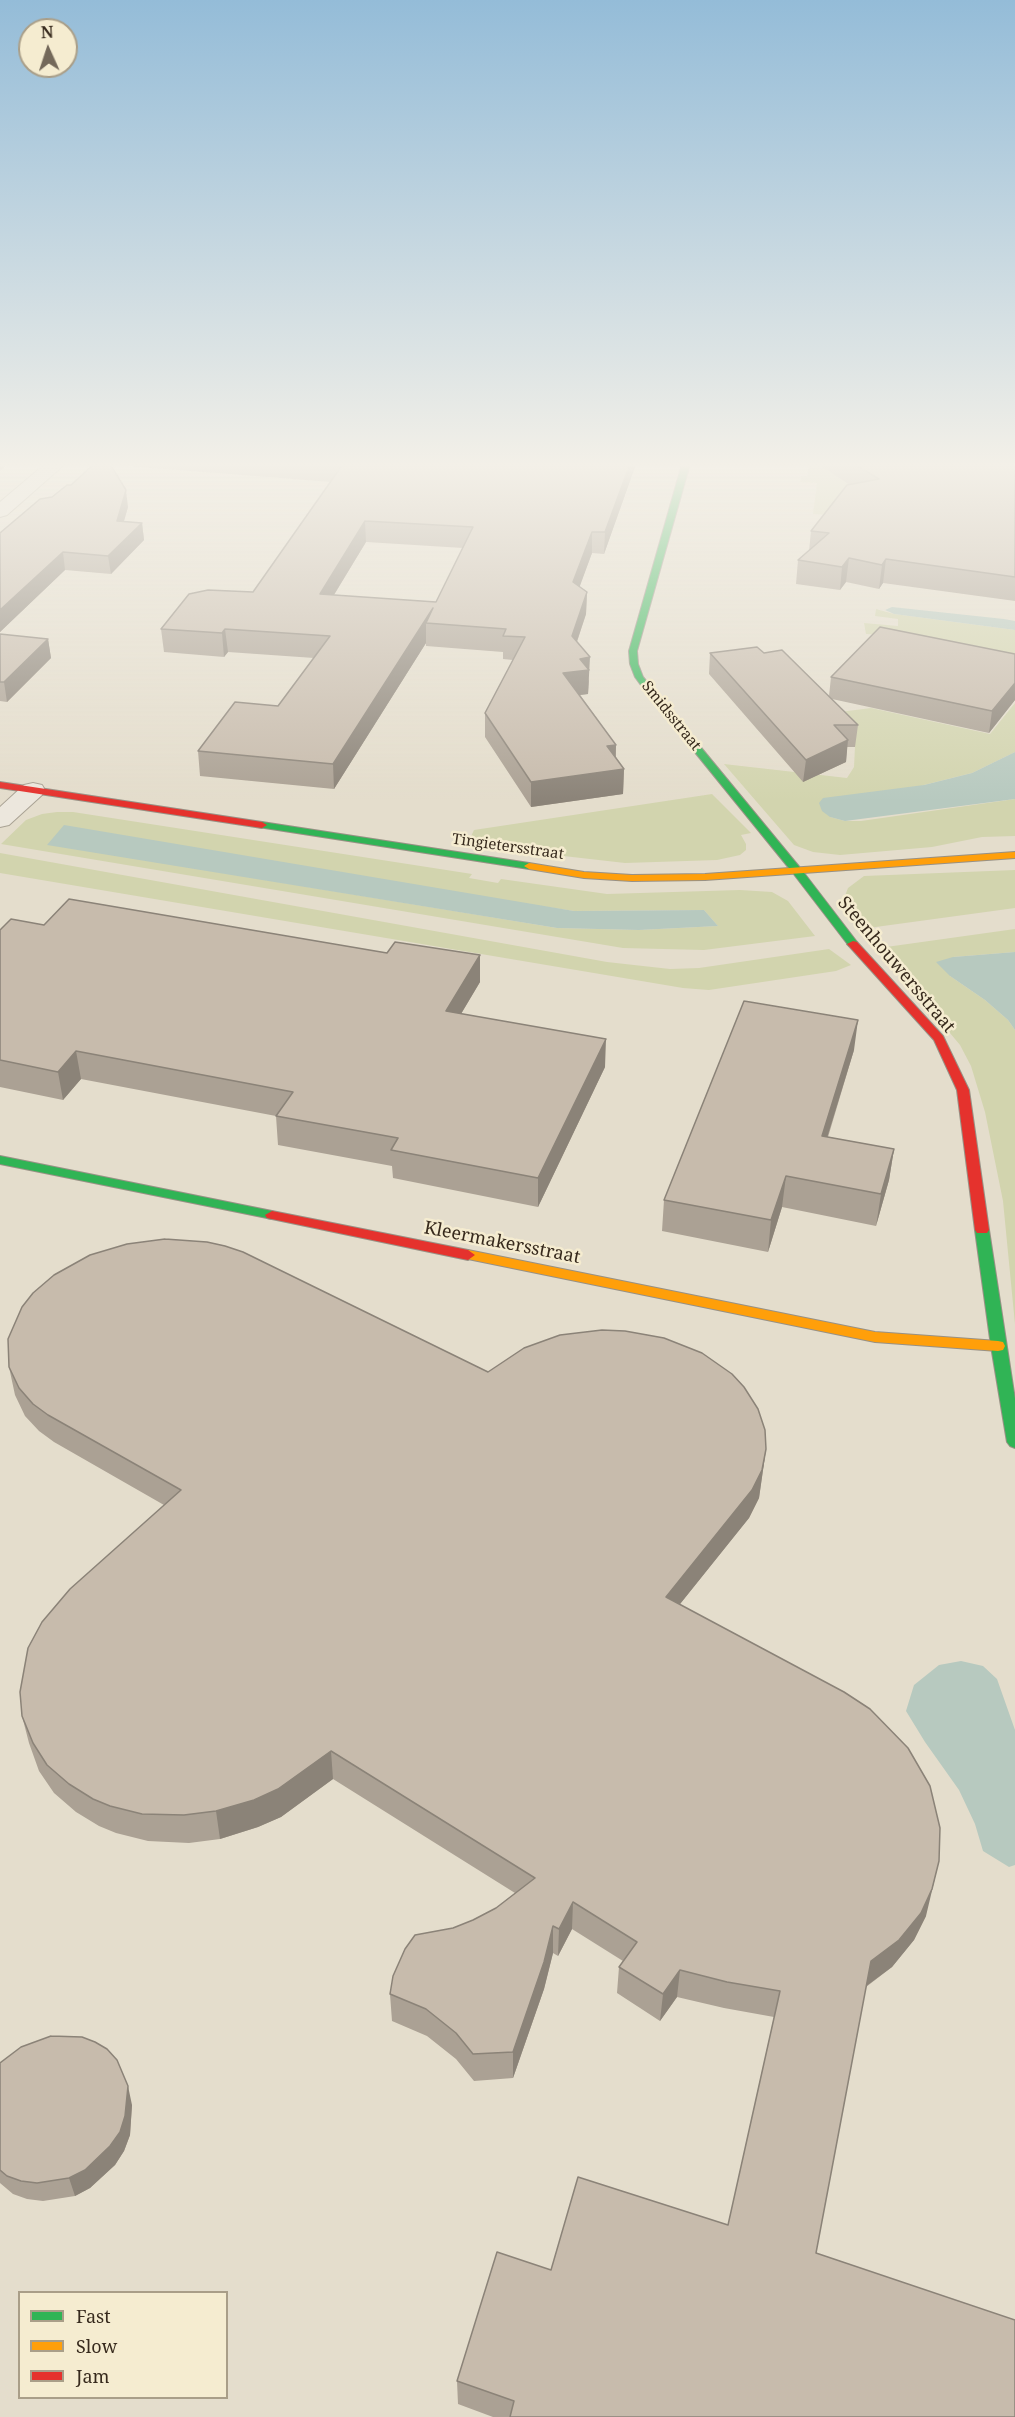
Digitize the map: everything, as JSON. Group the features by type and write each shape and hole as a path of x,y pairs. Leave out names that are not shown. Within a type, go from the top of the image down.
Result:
{"street":[{"name":"Smidsstraat","path":"654,577 633,651 634,664 639,677 796,871"},
{"name":"Tingietersstraat","path":"0,784 584,875 632,878 705,877 1015,855"},
{"path":"0,820 33,790"},
{"name":"Steenhouwersstraat","path":"796,871 846,937 939,1039 963,1090 998,1346 1015,1442"},
{"name":"Kleermakersstraat","path":"0,1160 875,1337 998,1346"}],"green space":[{"path":"876,609 894,614 1015,630 1015,669 899,636 866,634 864,623 898,626 898,619 875,616"},
{"path":"1015,703 1015,752 972,773 924,785 830,817 845,821 861,821 1015,799 1015,836 982,837 932,847 840,855 813,852 794,845 724,764 847,778 854,767 855,746 824,714 871,708 990,734"},
{"path":"712,794 751,833 741,835 746,844 746,850 740,855 717,860 625,863 467,845 474,830"},
{"path":"73,812 472,874 469,878 498,883 501,879 607,894 740,890 772,892 788,901 815,936 704,950 623,948 1,844 26,820 42,814","holes":["47,844 468,895 574,911 704,910 718,926 639,930 557,928"]},
{"path":"0,853 607,962 670,969 699,968 829,949 851,965 836,971 709,990 683,988 0,873"},
{"path":"1015,870 1015,908 861,929 848,914 843,901 848,888 864,876"},
{"path":"1015,929 1015,952 953,957 950,976 985,1000 1008,1020 1015,1030 1015,1324 1003,1201 985,1112 971,1066 960,1045 879,948"}],"shaded area":[{"path":"892,607 1015,621 1015,630 894,614 885,610"},
{"path":"1015,752 1015,799 845,821 830,817 822,811 819,803 823,798 924,785 972,773"},
{"path":"64,825 574,911 704,910 718,926 639,930 557,928 47,845"},
{"path":"1015,952 1015,1030 1008,1020 985,1000 950,976 936,962 953,957"},
{"path":"961,1661 983,1666 997,1679 1015,1730 1015,1865 1009,1867 983,1851 975,1824 959,1790 906,1711 914,1685 939,1665"}],"building":[{"path":"0,577 36,577 0,610"},
{"path":"264,577 331,577 320,594 436,602 448,577 575,577 573,582 587,592 572,636 590,657 580,659 589,670 563,673 616,745 607,746 624,769 531,782 485,713 525,637 503,636 506,629 426,623 433,608 333,764 198,751 235,702 278,706 330,636 225,629 222,633 161,629 189,594 208,590 253,592"},
{"path":"880,627 1015,654 1015,683 992,711 831,677"},
{"path":"0,634 48,639 4,682 0,682"},
{"path":"757,647 764,653 782,650 858,725 834,725 848,740 806,760 710,653"},
{"path":"69,899 387,953 395,942 480,955 446,1011 606,1039 538,1178 391,1150 398,1138 276,1116 293,1092 76,1051 58,1072 0,1060 0,930 11,919 44,925"},
{"path":"744,1001 858,1020 822,1136 894,1149 881,1194 786,1176 771,1220 664,1200"},
{"path":"165,1239 207,1242 243,1252 488,1372 524,1348 560,1335 602,1330 625,1331 664,1338 702,1353 732,1374 744,1387 758,1409 765,1430 766,1449 762,1470 752,1490 666,1597 844,1692 870,1709 908,1748 930,1786 940,1828 939,1861 932,1889 921,1913 899,1940 871,1961 816,2253 1015,2320 1015,2417 510,2417 514,2401 457,2381 497,2252 551,2270 578,2177 728,2225 780,1991 727,1982 680,1970 663,1994 619,1967 637,1942 573,1902 559,1929 553,1926 544,1962 513,2052 473,2054 456,2033 426,2009 390,1994 393,1976 405,1949 415,1935 453,1928 473,1920 496,1908 535,1878 331,1751 278,1789 254,1800 216,1811 184,1815 142,1814 110,1806 93,1799 69,1784 47,1765 33,1743 22,1716 20,1692 28,1648 42,1622 70,1589 181,1490 48,1415 33,1404 19,1388 9,1367 8,1339 22,1307 33,1293 54,1275 90,1255 127,1244"},
{"path":"51,2036 82,2037 107,2049 117,2060 128,2086 125,2116 120,2132 110,2146 85,2170 69,2178 37,2183 21,2181 7,2176 0,2170 0,2063 21,2047"}],"traffic: fast":[{"path":"654,577 633,651 634,664 639,677 797,871 853,944"},
{"path":"262,825 529,866"},
{"path":"0,1160 272,1215"},
{"path":"982,1230 998,1346 1015,1442"}],"traffic: slow":[{"path":"529,866 584,875 632,878 705,877 1015,855"},
{"path":"468,1255 875,1337 998,1346"}],"traffic: jam":[{"path":"0,785 262,825"},
{"path":"853,944 939,1039 963,1090 982,1230"},
{"path":"272,1215 468,1255"}]}
